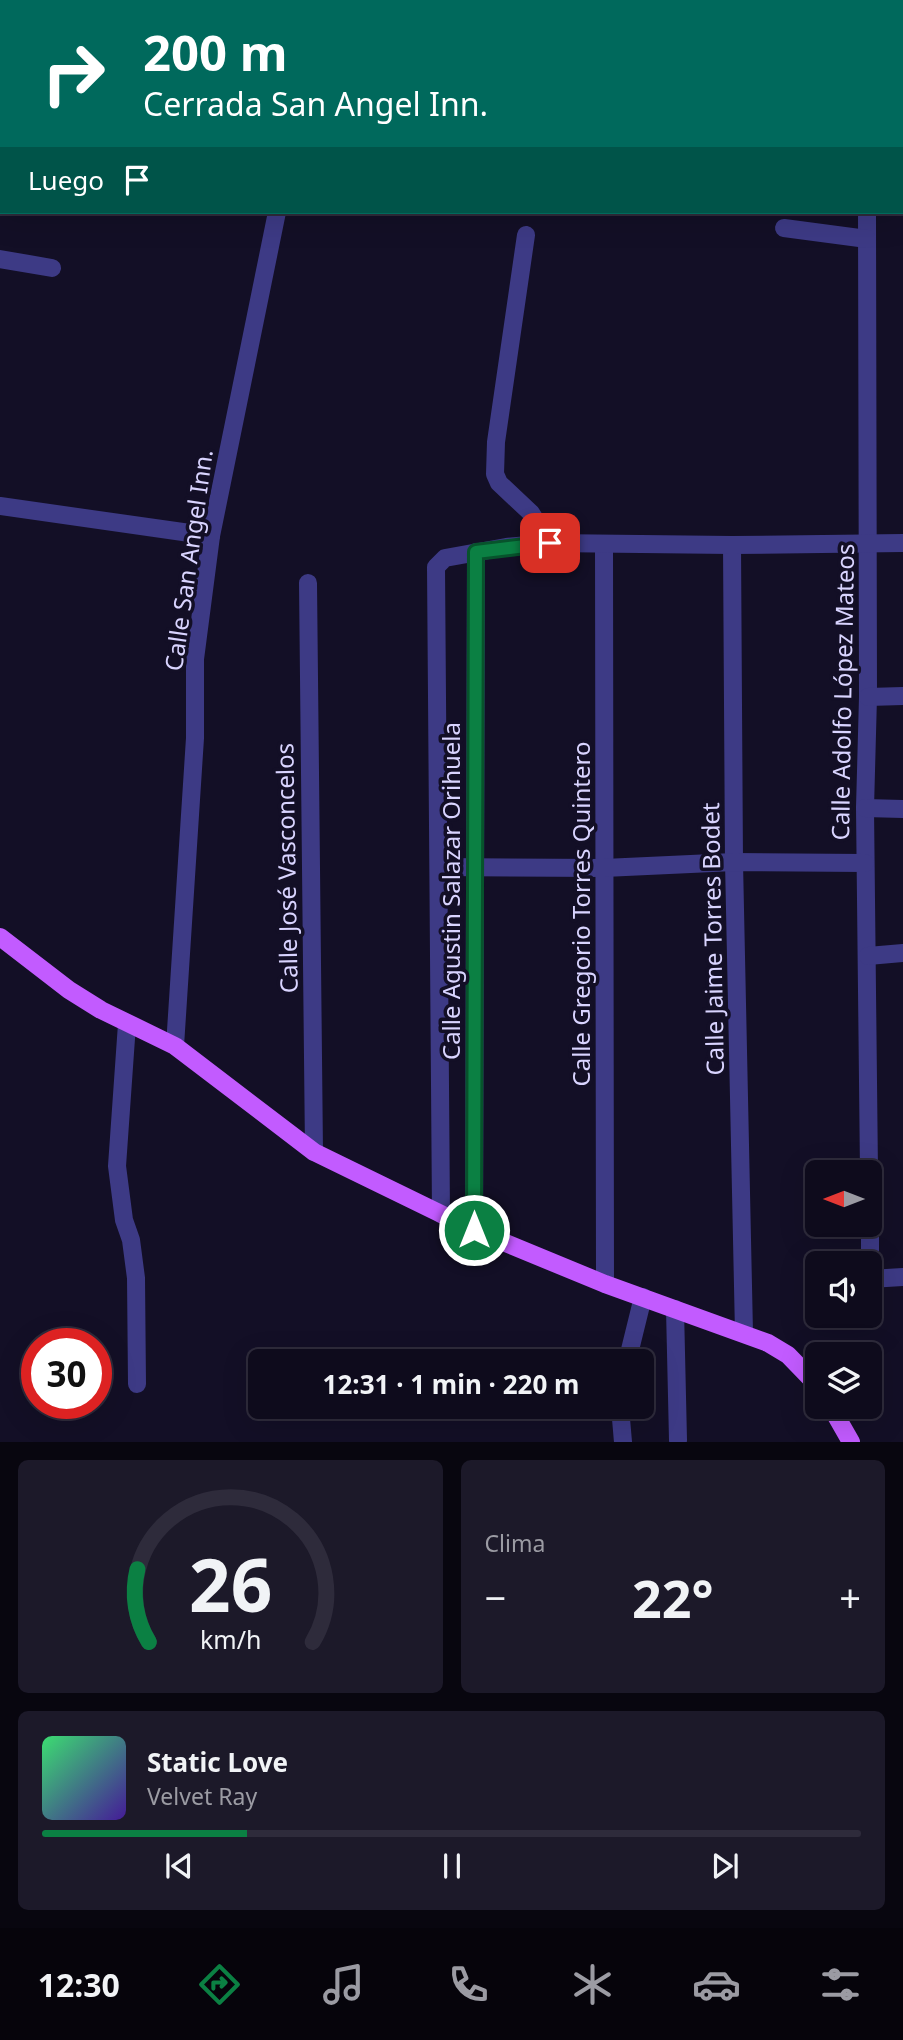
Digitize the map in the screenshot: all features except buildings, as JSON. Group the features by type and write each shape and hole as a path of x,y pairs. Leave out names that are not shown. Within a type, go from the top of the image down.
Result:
{"main road":[{"path":"0,937 69,990 127,1024 175,1045 314,1152 474,1230 606,1284 744,1333 788,1355 805,1373"},
{"path":"838,1419 851,1441"}],"street":[{"name":"Calle San Angel Inn.","path":"175,1045 195,738 195,659 211,536 277,214"},
{"name":"Calle Adolfo López Mateos","path":"867,214 869,544 865,863 869,1160"},
{"path":"784,228 867,239"},
{"path":"526,235 496,442 495,474 506,491 530,513 550,543"},
{"path":"0,259 52,268"},
{"path":"0,506 211,536"},
{"path":"476,552 550,543 903,543"},
{"name":"Calle Gregorio Torres Quintero","path":"604,544 606,1284"},
{"name":"Calle Jaime Torres Bodet","path":"732,545 734,862 744,1333"},
{"name":"Calle Agustin Salazar Orihuela","path":"441,1214 436,567 445,558 476,552 474,1230"},
{"name":"Calle José Vasconcelos","path":"308,583 314,1152"},
{"path":"868,697 903,696"},
{"path":"865,808 903,809"},
{"path":"440,867 604,868 734,862 865,863"},
{"path":"867,956 903,953"},
{"path":"127,1024 117,1166 124,1220 131,1240 136,1278 137,1384"},
{"path":"882,1278 903,1277"},
{"path":"630,1349 643,1297"},
{"path":"675,1308 678,1440"},
{"path":"621,1419 623,1441"}],"route":[{"path":"474,1230 476,552 550,543"}]}
